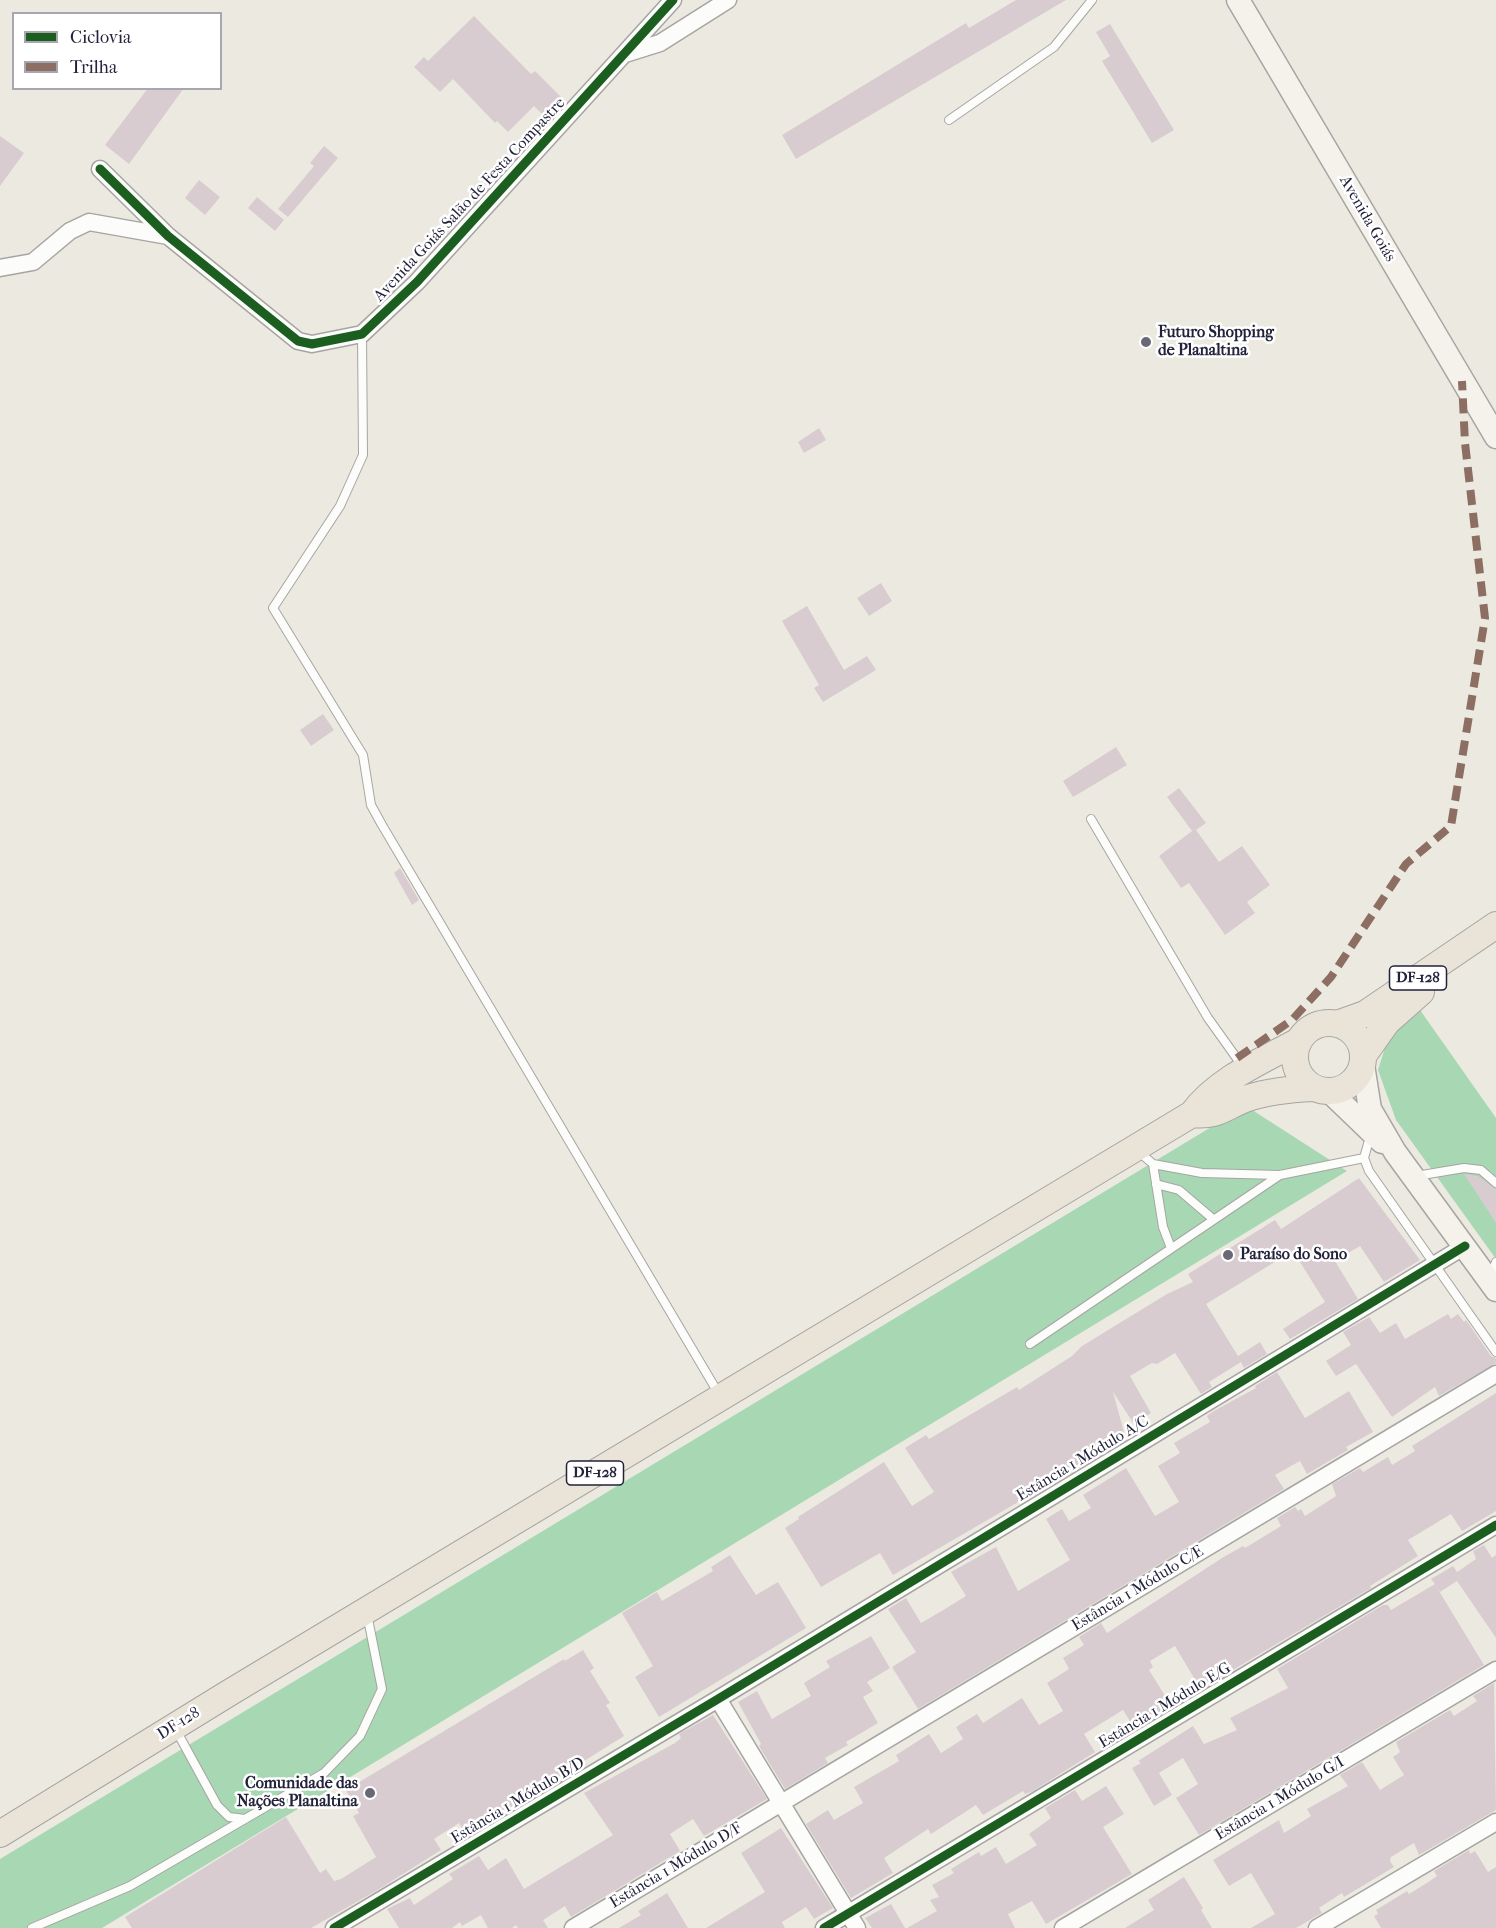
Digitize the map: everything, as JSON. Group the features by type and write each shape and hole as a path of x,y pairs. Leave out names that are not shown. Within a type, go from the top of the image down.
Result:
{"main road":[{"name":"DF-128","path":"0,1834 721,1398 1144,1156 1192,1114 1202,1100 1245,1070 1299,1041 1304,1034 1319,1024 1336,1024 1365,1014 1496,925"},
{"name":"DF-128","path":"1192,1114 1209,1116 1249,1097 1339,1090 1354,1081 1363,1061 1388,1022 1425,989 1496,943"},
{"path":"1336,1024 1352,1032 1362,1047 1363,1061"},
{"path":"1299,1041 1296,1050 1296,1068 1306,1083 1322,1090"}],"street":[{"name":"Avenida Goiás Salão de Festa Compastre","path":"362,334 417,282 673,0"},
{"path":"624,54 660,43 728,0"},
{"name":"Avenida Goiás","path":"1238,0 1496,437"},
{"path":"100,169 168,236 298,341 312,344 362,334"},
{"path":"0,268 33,262 70,231 90,222 168,236"},
{"path":"1363,1061 1370,1109 1395,1152 1465,1246 1494,1277"},
{"path":"1322,1090 1395,1152"},
{"name":"Estância 1 Módulo A/C","path":"718,1699 1465,1246"},
{"name":"Estância 1 Módulo C/E","path":"780,1803 1496,1374"},
{"name":"Estância 1 Módulo E/G","path":"824,1928 853,1921 1496,1525"},
{"name":"Estância 1 Módulo G/I","path":"1063,1928 1496,1670"},
{"path":"718,1699 853,1921"},
{"name":"Estância 1 Módulo B/D","path":"334,1928 718,1699"},
{"name":"Estância 1 Módulo D/F","path":"573,1928 780,1803"},
{"path":"1317,1928 1496,1822"}],"lane":[{"path":"949,120 1054,46 1092,0"},
{"path":"362,334 363,455 340,506 273,608 363,755 372,805 382,825 721,1398"},
{"path":"1091,819 1208,1018 1245,1070"},
{"path":"1371,1133 1364,1158 1369,1171 1496,1352"},
{"path":"1144,1156 1202,1173 1280,1174 1364,1158"},
{"path":"1144,1156 1156,1184 1163,1227 1170,1248"},
{"path":"1412,1176 1464,1168 1481,1170 1496,1184"},
{"path":"1030,1344 1280,1174"},
{"path":"1156,1184 1179,1190 1213,1219"},
{"path":"32,1928 130,1886 324,1773 360,1736 382,1689 366,1611"},
{"path":"175,1727 217,1806 230,1817 246,1819"}],"green space":[{"path":"1420,1010 1496,1118 1496,1259 1396,1120 1378,1070 1388,1038"},
{"path":"1246,1106 1347,1171 102,1928 0,1928 0,1859"}],"building":[{"path":"1016,0 1066,0 796,159 782,135 966,23 969,28"},
{"path":"474,16 531,74 535,71 566,102 549,121 534,106 508,132 497,121 495,123 453,79 440,92 414,67 424,57 428,61"},
{"path":"1110,24 1174,130 1152,143 1102,61 1110,56 1096,32"},
{"path":"146,90 183,90 129,164 105,145"},
{"path":"0,136 24,153 0,186"},
{"path":"324,146 338,158 288,217 278,209 314,166 310,163"},
{"path":"199,180 220,197 205,215 185,198"},
{"path":"257,197 284,220 275,231 248,208"},
{"path":"819,428 826,440 804,453 798,442"},
{"path":"881,583 892,601 869,616 857,598"},
{"path":"807,606 844,670 867,656 876,670 823,702 814,688 819,685 782,621"},
{"path":"323,714 334,730 311,746 300,730"},
{"path":"1116,747 1127,765 1073,797 1063,781"},
{"path":"1179,788 1206,823 1196,830 1219,862 1242,846 1270,885 1247,902 1255,913 1225,935 1189,883 1181,888 1159,856 1192,831 1167,797"},
{"path":"400,868 419,900 412,905 394,873"},
{"path":"1464,1174 1478,1176 1496,1189 1496,1223"},
{"path":"1359,1178 1420,1260 1384,1282 1360,1246 1335,1261 1358,1299 1290,1339 1283,1329 1325,1302 1293,1251 1206,1304 1238,1356 1260,1342 1267,1354 1244,1368 1241,1362 1209,1382 1212,1387 1201,1394 1175,1353 1157,1364 1152,1363 1130,1376 1151,1413 1134,1424 1113,1392 1125,1436 1051,1483 893,1575 880,1553 821,1587 785,1528 799,1519 798,1517 884,1462 912,1506 934,1492 905,1448 926,1435 929,1439 1017,1387 1019,1390 1072,1356 1082,1346 1167,1294 1193,1282 1188,1274 1275,1220 1281,1229"},
{"path":"1448,1314 1451,1319 1458,1314 1464,1322 1466,1320 1491,1356 1496,1358 1496,1363 1439,1396 1435,1387 1392,1417 1356,1364 1336,1376 1326,1361 1351,1345 1343,1332 1369,1317 1380,1333 1396,1323 1405,1339"},
{"path":"1277,1372 1305,1418 1349,1391 1373,1432 1346,1447 1348,1450 1307,1474 1300,1461 1275,1475 1284,1489 918,1709 892,1667 916,1652 888,1609 906,1598 921,1623 966,1596 951,1572 996,1547 1018,1591 1070,1560 1046,1519 1062,1509 1069,1521 1091,1508 1083,1495 1126,1468 1155,1516 1179,1502 1158,1466 1180,1453 1174,1443 1210,1422 1207,1416 1212,1412 1256,1388 1255,1386"},
{"path":"1496,1393 1496,1511 1462,1531 1451,1514 1408,1540 1418,1556 1370,1586 1371,1588 1209,1684 1205,1678 1197,1683 1175,1646 1150,1661 1153,1667 1149,1670 1172,1707 1135,1729 1123,1710 1084,1734 1095,1752 1033,1791 1025,1794 1023,1791 983,1815 976,1805 931,1834 928,1829 884,1858 893,1873 851,1898 806,1824 828,1810 834,1820 863,1803 854,1787 899,1761 896,1755 929,1734 941,1753 963,1739 956,1727 977,1714 983,1723 1022,1698 1039,1725 1063,1711 1047,1683 1069,1669 1063,1658 1084,1645 1079,1637 1101,1623 1107,1633 1222,1558 1243,1546 1245,1548 1281,1526 1277,1518 1295,1507 1298,1511 1301,1509 1305,1516 1336,1496 1332,1484 1360,1468 1363,1472 1388,1457 1392,1465 1415,1451 1412,1446"},
{"path":"1484,1545 1492,1558 1496,1555 1496,1638 1457,1581 1440,1592 1436,1586 1484,1665 1199,1835 1176,1798 1198,1784 1183,1758 1159,1773 1172,1795 1154,1806 1132,1768 1141,1763 1138,1761 1193,1726 1204,1744 1237,1730 1230,1718 1288,1688 1277,1669 1383,1605 1388,1605 1391,1610 1435,1584 1431,1579 1453,1566 1457,1572 1476,1559 1473,1551"},
{"path":"730,1555 756,1595 778,1582 806,1628 659,1717 635,1677 653,1666 622,1613 657,1592 662,1601 713,1571 711,1567"},
{"path":"871,1636 890,1668 867,1682 873,1691 863,1697 878,1723 846,1742 848,1745 825,1758 828,1763 785,1789 759,1746 761,1744 738,1702 757,1691 772,1719 811,1696 804,1683 830,1667 826,1661"},
{"path":"583,1650 594,1668 590,1671 610,1703 606,1705 624,1736 466,1835 459,1823 434,1839 441,1850 376,1891 311,1928 132,1928 125,1917 286,1817 320,1873 326,1869 334,1881 341,1879 376,1857 353,1816 359,1813 346,1790 564,1659 565,1661"},
{"path":"1494,1683 1496,1810 1419,1855 1414,1843 1391,1857 1390,1861 1394,1867 1344,1897 1342,1893 1319,1908 1322,1913 1296,1928 1251,1928 1275,1914 1251,1873 1229,1886 1213,1860 1279,1820 1284,1833 1311,1816 1307,1809 1348,1786 1340,1775 1362,1762 1380,1790 1404,1775 1393,1757 1400,1752 1396,1742 1450,1710 1454,1716 1477,1701 1473,1696"},
{"path":"713,1715 767,1799 704,1836 693,1819 670,1834 680,1851 571,1917 565,1906 543,1920 548,1928 518,1928 516,1925 512,1928 488,1928 481,1915 462,1926 460,1922 452,1928 399,1928 387,1909 410,1898 414,1905 453,1879 449,1874 479,1856 488,1870 506,1858 524,1889 613,1835 584,1793 675,1743 681,1738 679,1734"},
{"path":"1106,1786 1124,1814 1103,1827 1132,1874 1046,1924 1032,1901 1008,1914 1015,1928 907,1928 937,1911 930,1900 939,1897 932,1885 954,1873 951,1869 979,1852 981,1856 996,1847 1006,1864 1037,1845 1029,1834 1051,1818 1045,1808 1075,1790 1082,1801"},
{"path":"781,1828 833,1908 814,1919 806,1907 782,1922 785,1928 706,1928 765,1892 741,1853"},
{"path":"1469,1850 1470,1854 1475,1851 1488,1872 1496,1867 1496,1928 1381,1928 1374,1916 1378,1914 1376,1910 1407,1891 1409,1894 1430,1881 1437,1876 1434,1871"},
{"path":"1184,1877 1212,1928 1125,1928 1154,1910 1148,1900"},
{"path":"667,1893 688,1928 619,1928 641,1915 638,1911"},
{"path":"891,1904 905,1928 872,1928 865,1918"}],"marked path":[{"path":"1237,1058 1292,1020 1331,977 1406,864 1451,826 1485,618 1465,443 1462,381"}],"cycle path":[{"path":"100,169 168,236 298,341 312,344 362,334 417,282 673,0"},
{"path":"334,1928 718,1699 1465,1246"},
{"path":"824,1928 1496,1525"}],"place":[{"name":"Futuro Shopping de Planaltina","path":"1146,342"},
{"name":"Paraíso do Sono","path":"1228,1255"},
{"name":"Comunidade das Nações Planaltina","path":"370,1793"}]}
